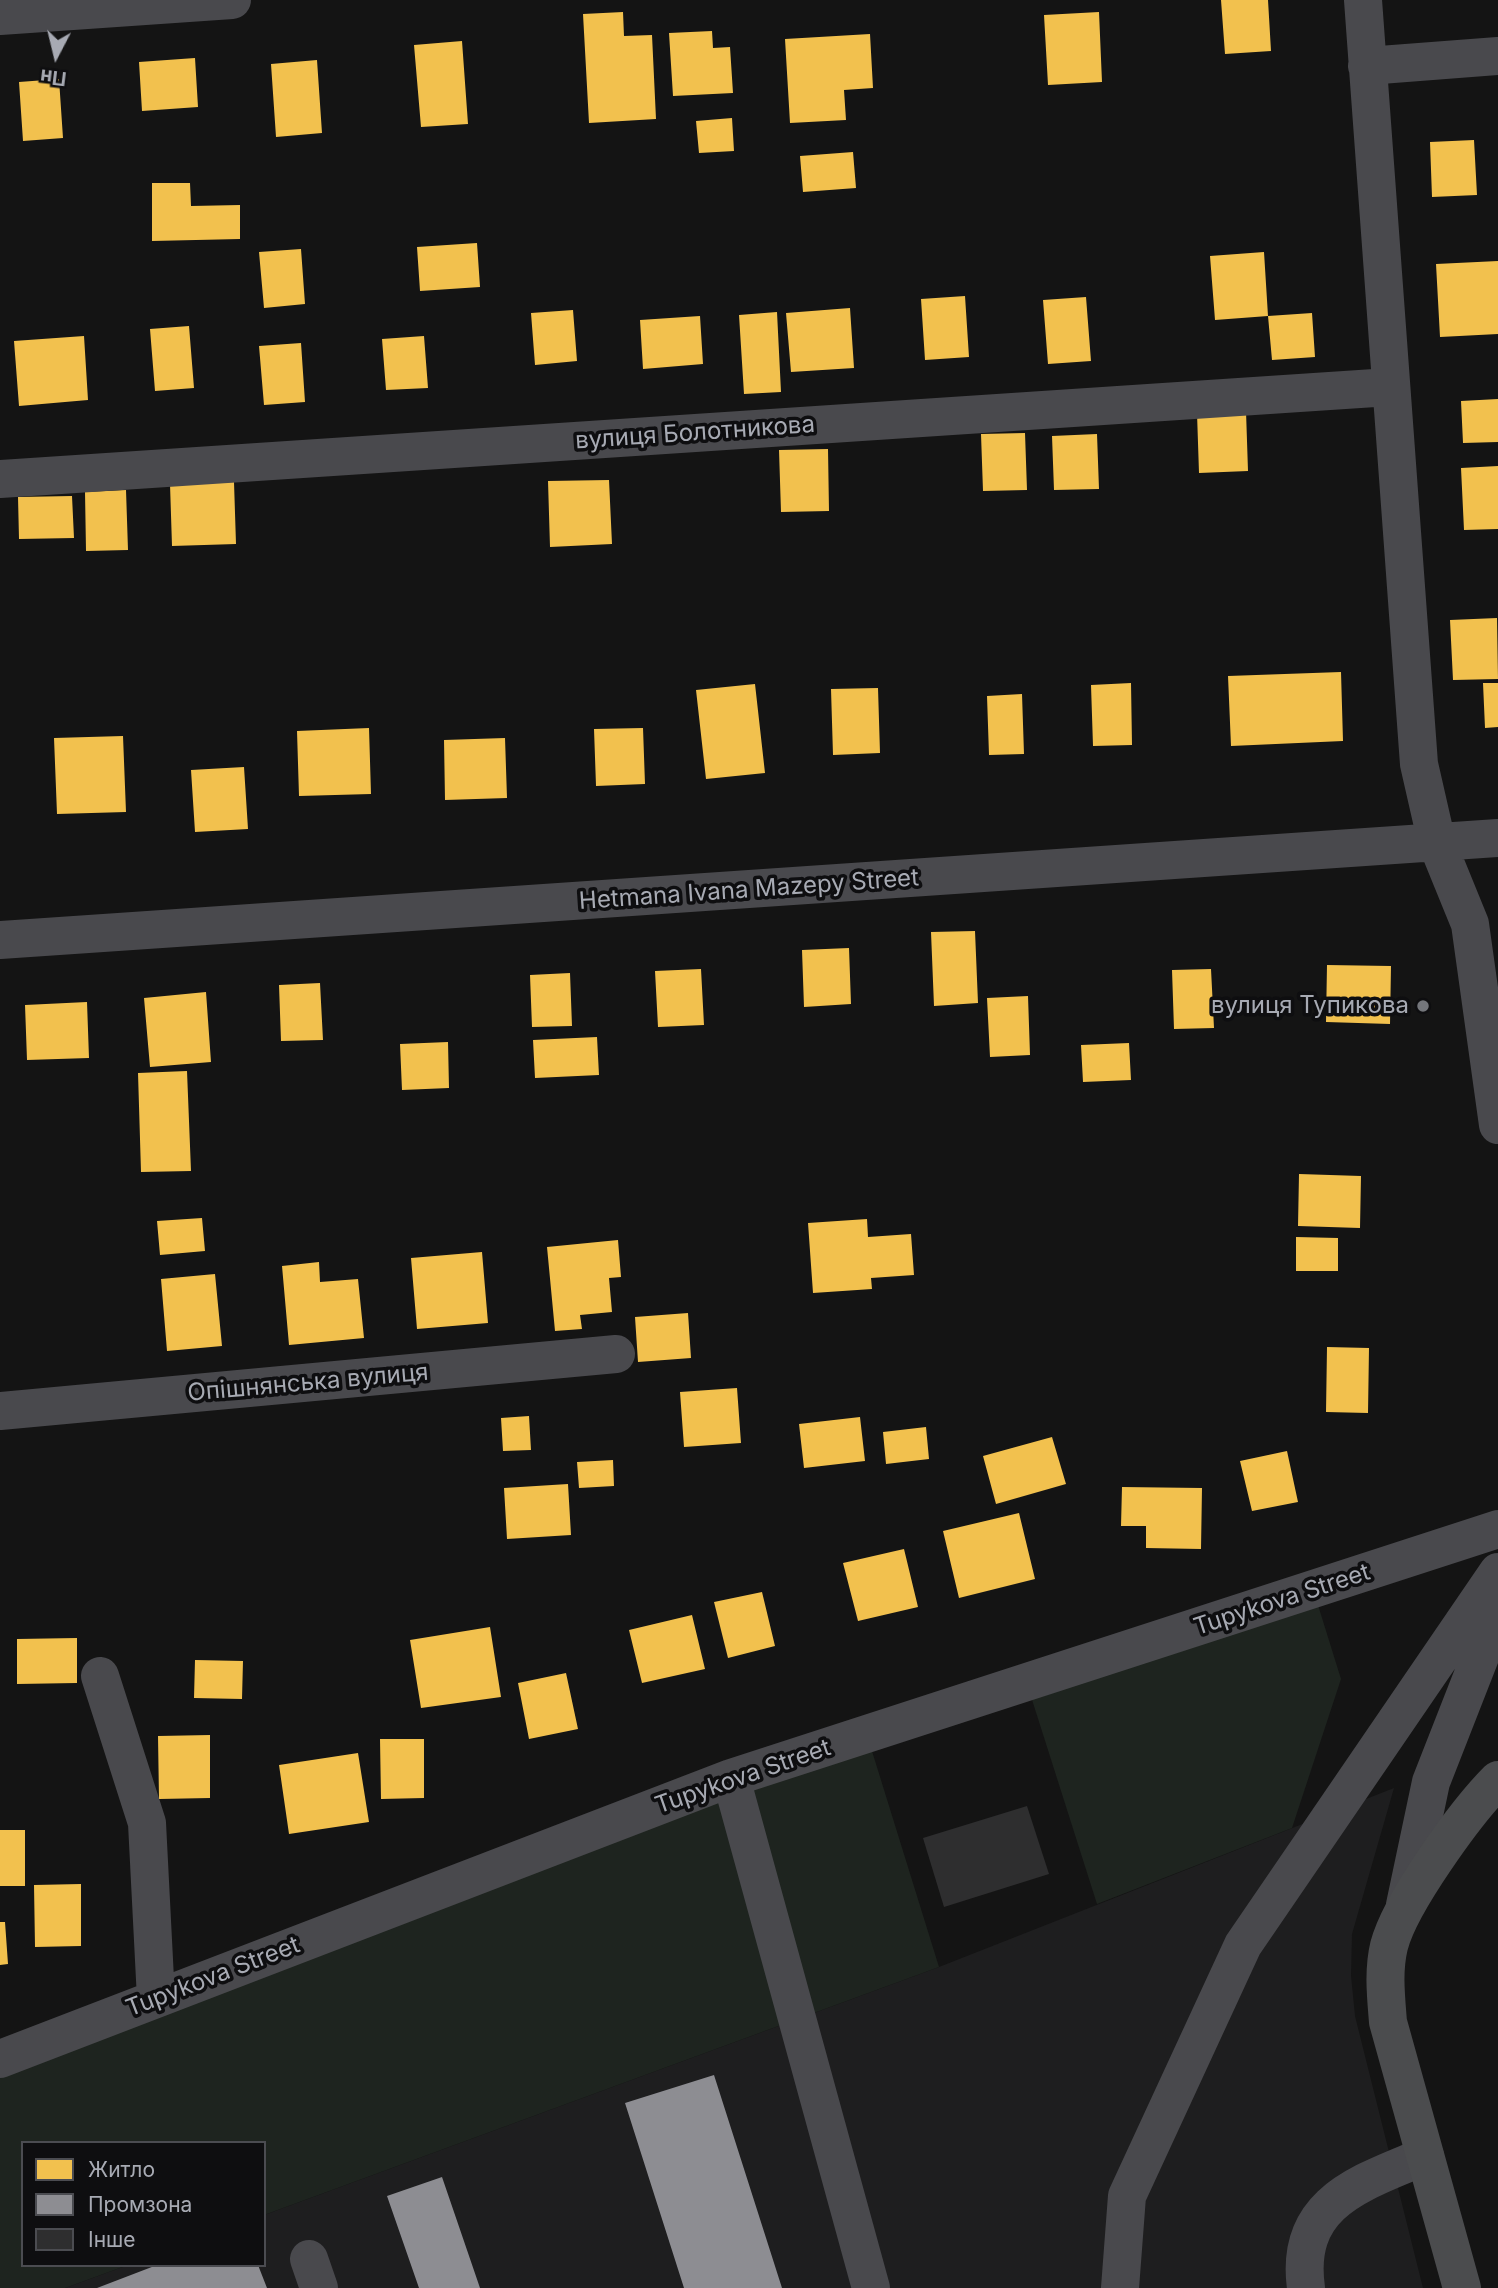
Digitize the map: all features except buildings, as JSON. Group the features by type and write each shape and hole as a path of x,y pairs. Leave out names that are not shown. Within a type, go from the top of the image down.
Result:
{"main road":[{"path":"1462,2288 1388,2022 1385,1981 1390,1945 1404,1911 1474,1804 1498,1780"}],"street":[{"path":"0,16 232,0"},
{"path":"1363,0 1419,764 1437,843 1470,924 1498,1125"},
{"path":"1367,66 1498,56"},
{"name":"вулиця Болотникова","path":"0,479 1390,387"},
{"name":"Hetmana Ivana Mazepy Street","path":"0,940 1498,838"},
{"name":"Опішнянська вулиця","path":"0,1412 616,1354"},
{"name":"Tupykova Street","path":"0,2059 731,1778 1498,1529"},
{"path":"1120,2288 1127,2196 1243,1945 1498,1572"},
{"path":"1404,1911 1431,1782 1498,1611"},
{"path":"100,1676 147,1823 156,1999"},
{"path":"731,1778 871,2288"},
{"path":"1306,2288 1304,2275 1310,2238 1327,2206 1348,2189 1425,2156"}],"shaded area":[{"path":"1313,1589 1341,1679 1292,1828 1097,1904 1027,1684"},
{"path":"867,1735 939,1967 266,2214 266,2141 21,2141 21,2267 123,2267 65,2288 0,2288 0,2059"},
{"path":"1394,1788 1352,1934 1351,1976 1355,2016 1423,2288 65,2288 123,2267 266,2267 266,2214 939,1967"}],"place":[{"name":"вулиця Тупикова","path":"1423,1006"}]}
